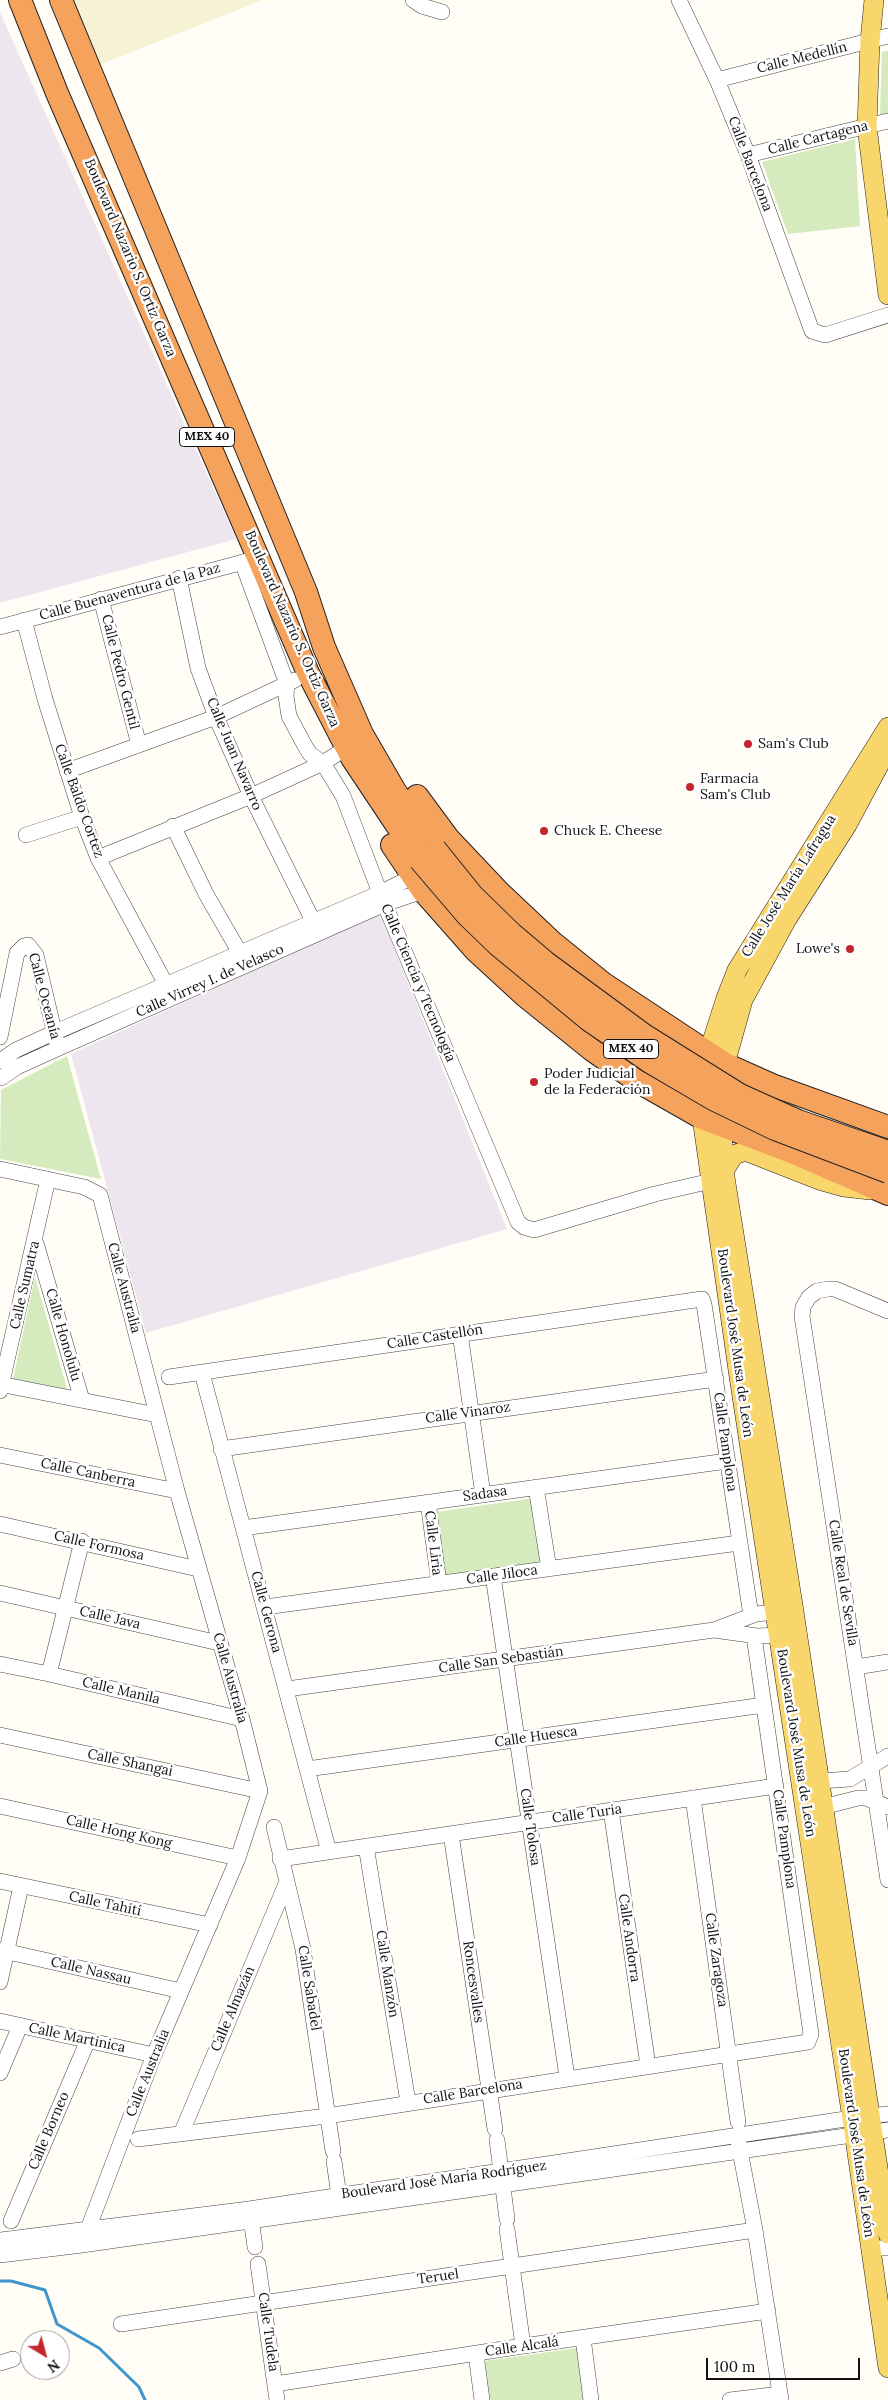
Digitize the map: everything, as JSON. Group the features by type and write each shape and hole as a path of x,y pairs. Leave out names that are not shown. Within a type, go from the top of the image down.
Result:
{"highway":[{"name":"Boulevard Nazario S. Ortiz Garza","path":"20,0 251,560 308,673 353,747 395,791 422,869 498,945 588,1020 650,1062 713,1099 885,1186"},
{"path":"47,0 285,578 337,695 353,747 364,800 370,812 422,869 476,951 525,996 592,1050 637,1081 712,1122 885,1186"},
{"name":"Boulevard Nazario S. Ortiz Garza","path":"61,0 306,592 353,747"},
{"path":"306,592 380,740 426,810 448,838 499,892 552,942 604,984 716,1059 772,1085 888,1127"},
{"name":"Boulevard Nazario S. Ortiz Garza","path":"422,869 472,895 512,934 546,962 644,1035 740,1095 798,1121 888,1152"},
{"path":"637,1081 654,1077 676,1062 684,1048 684,1037"},
{"path":"767,1142 756,1127 754,1108 764,1091 772,1085"}],"main road":[{"path":"874,0 870,41 867,127 882,213 888,295"},
{"name":"Calle José María Lafragua","path":"716,1059 726,998 737,970 888,727"},
{"name":"Calle José María Lafragua","path":"716,1059 743,1000 787,919 847,825 888,749"},
{"path":"753,943 770,935 787,919"},
{"name":"Boulevard José Musa de León","path":"716,1059 712,1122 779,1635 871,2124 888,2234"},
{"path":"718,1176 734,1155 745,1151 819,1180 844,1187 885,1186"},
{"name":"Boulevard José Musa de León","path":"718,1176 803,1671 820,1781 830,1913"},
{"path":"776,1612 788,1624 803,1671"},
{"name":"Boulevard José Musa de León","path":"871,2124 888,2368"}],"street":[{"path":"413,0 422,6 442,12"},
{"name":"Calle Barcelona","path":"679,0 717,80 748,155 812,331 825,334 888,315"},
{"name":"Calle Medellín","path":"717,80 888,36"},
{"name":"Calle Cartagena","path":"748,155 888,121"},
{"name":"Calle Buenaventura de la Paz","path":"0,627 251,560"},
{"name":"Calle Ciencia y Tecnología","path":"251,560 287,684 286,696 289,716 310,754 323,763 343,796 382,898 518,1222 524,1227 534,1230 718,1176"},
{"name":"Calle Juan Navarro","path":"178,578 198,668 216,717 251,796 313,921"},
{"name":"Calle Pedro Gentil","path":"101,600 138,745"},
{"name":"Calle Baldo Cortez","path":"24,620 45,700 67,771 98,858 170,991"},
{"path":"67,771 216,717 308,673"},
{"path":"98,858 251,796 353,747"},
{"path":"26,835 82,817"},
{"path":"173,826 206,894 240,953"},
{"name":"Calle Virrey I. de Velasco","path":"0,1061 16,1050 53,1033 170,991 382,898 422,869"},
{"name":"Calle Virrey I. de Velasco","path":"0,1079 17,1067 59,1048 240,953 313,921 382,898"},
{"name":"Calle Oceanía","path":"0,1037 17,954 28,945 32,947 36,955 53,1033 59,1048"},
{"name":"Calle Australia","path":"0,1169 84,1187 100,1195 177,1491 242,1719 260,1792 238,1858 154,2055 86,2229 82,2245"},
{"name":"Calle Sumatra","path":"1,1386 36,1242 48,1179"},
{"name":"Calle Honolulu","path":"36,1242 82,1400"},
{"name":"Calle Real de Sevilla","path":"888,1310 835,1289 817,1291 809,1297 803,1307 802,1316 871,1765 881,1804 888,1880"},
{"name":"Calle Castellón","path":"169,1377 702,1299"},
{"name":"Calle Pamplona","path":"702,1299 716,1379 751,1616"},
{"path":"460,1333 484,1495"},
{"name":"Calle Gerona","path":"202,1373 330,1852"},
{"name":"Calle Vinaroz","path":"221,1449 716,1379"},
{"path":"1,1386 158,1415"},
{"name":"Calle Canberra","path":"0,1455 177,1491"},
{"name":"Sadasa","path":"243,1528 727,1461"},
{"path":"536,1487 549,1569"},
{"name":"Calle Liria","path":"428,1502 439,1583"},
{"name":"Calle Formosa","path":"0,1524 82,1541 198,1569"},
{"path":"49,1674 67,1608 82,1541"},
{"name":"Calle Jiloca","path":"265,1606 740,1544"},
{"name":"Calle Tolosa","path":"493,1576 567,2077"},
{"name":"Calle Java","path":"0,1593 219,1643"},
{"name":"Calle San Sebastián","path":"287,1690 714,1630 751,1616 776,1612"},
{"name":"Calle San Sebastián","path":"714,1630 754,1636 779,1635"},
{"name":"Calle Pamplona","path":"754,1636 812,2034 808,2042"},
{"path":"856,1667 888,1662"},
{"name":"Calle Manila","path":"0,1664 242,1719"},
{"name":"Calle Huesca","path":"308,1769 764,1705"},
{"name":"Calle Shangai","path":"0,1735 260,1792"},
{"path":"820,1781 850,1779 888,1756"},
{"name":"Calle Turia","path":"280,1859 776,1786"},
{"name":"Calle Zaragoza","path":"693,1798 729,2054 738,2136 755,2230 780,2397"},
{"path":"823,1806 858,1798 881,1804"},
{"name":"Calle Hong Kong","path":"0,1806 238,1858"},
{"name":"Calle Andorra","path":"611,1810 648,2066"},
{"name":"Calle Sabadel","path":"274,1828 303,1949 339,2196"},
{"name":"Roncesvalles","path":"451,1834 496,2135 512,2267"},
{"name":"Calle Manzón","path":"366,1846 408,2102"},
{"name":"Calle Tahití","path":"0,1881 210,1925"},
{"name":"Calle Almazán","path":"181,2134 286,1884"},
{"path":"0,1982 3,1951 21,1886"},
{"name":"Calle Nassau","path":"3,1951 181,1991"},
{"name":"Calle Martinica","path":"0,2021 154,2055"},
{"path":"0,2073 20,2026"},
{"name":"Calle Borneo","path":"5,2217 88,2040"},
{"name":"Calle Barcelona","path":"138,2139 327,2116 567,2077 808,2042"},
{"name":"Boulevard José María Rodríguez","path":"3,2239 86,2229 250,2215 502,2179 738,2136 871,2124"},
{"name":"Boulevard José María Rodríguez","path":"7,2254 82,2245 250,2215 339,2196 502,2179"},
{"path":"250,2215 256,2247"},
{"path":"5,2217 30,2237"},
{"name":"Teruel","path":"121,2324 755,2230"},
{"name":"Calle Tudela","path":"258,2264 278,2400"},
{"path":"512,2267 523,2346"},
{"name":"Calle Alcalá","path":"275,2384 768,2311"},
{"path":"583,2338 591,2400"},
{"path":"476,2354 482,2400"},
{"path":"730,2400 780,2397"}],"shaded area":[{"path":"70,0 263,0 99,65"},
{"path":"0,12 236,539 0,603"},
{"path":"380,913 507,1229 146,1333 71,1054"}],"green space":[{"path":"888,51 888,113 880,115 882,52"},
{"path":"855,139 860,226 788,234 762,162"},
{"path":"67,1056 101,1179 0,1159 1,1090"},
{"path":"35,1277 68,1392 13,1379"},
{"path":"534,1498 543,1564 446,1577 437,1512"},
{"path":"577,2348 585,2400 490,2400 485,2361"}],"waterway":[{"path":"0,2281 11,2281 45,2290 57,2324 99,2348 139,2387 145,2400"}],"place":[{"name":"Sam's Club","path":"748,744"},
{"name":"Farmacia Sam's Club","path":"690,787"},
{"name":"Chuck E. Cheese","path":"544,831"},
{"name":"Lowe's","path":"850,949"},
{"name":"Poder Judicial de la Federación","path":"534,1082"}]}
